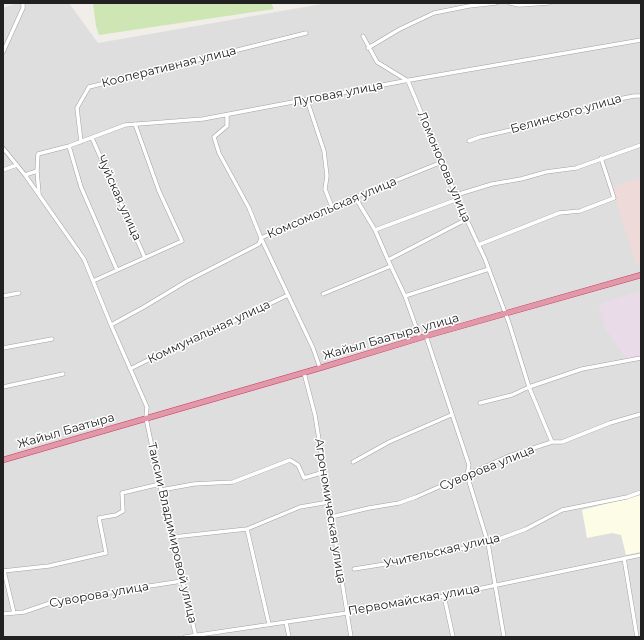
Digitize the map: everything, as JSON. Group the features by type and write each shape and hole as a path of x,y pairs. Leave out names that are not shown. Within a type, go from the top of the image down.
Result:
{"highway":[{"name":"Жайыл Баатыра улица","path":"146,418 641,275"},
{"name":"Жайыл Баатыра","path":"3,460 146,418"}],"street":[{"path":"3,52 23,8 22,3"},
{"path":"368,48 400,29 434,12 496,3"},
{"path":"510,3 519,5 549,3"},
{"name":"Кооперативная улица","path":"81,142 77,108 89,87 306,33"},
{"path":"362,36 377,62 408,81"},
{"name":"Луговая улица","path":"37,171 38,154 81,142 125,125 203,119 641,40"},
{"name":"Ломоносова улица","path":"408,81 506,314 529,387 552,442"},
{"name":"Белинского улица","path":"469,141 480,137 555,120 619,99 641,96"},
{"path":"307,100 324,151 327,176 325,189 332,206"},
{"path":"227,114 227,126 214,137 219,153 249,208 261,238 313,348 320,368"},
{"path":"93,281 182,241 159,191 135,124"},
{"name":"Чуйская улица","path":"92,138 146,258"},
{"path":"456,195 492,184 521,179 546,172 576,168 641,145"},
{"path":"69,146 81,187 117,270"},
{"path":"3,148 39,194 84,259 147,407 146,418"},
{"path":"478,245 559,214 580,211 614,198 602,158"},
{"name":"Комсомольская улица","path":"111,325 187,281 259,244 261,238 332,206 442,162"},
{"path":"3,170 17,165"},
{"path":"25,175 37,171 39,194"},
{"path":"355,197 375,230 405,296 420,338"},
{"path":"375,230 458,199"},
{"path":"388,260 467,219"},
{"path":"322,294 391,266"},
{"path":"405,296 488,269"},
{"path":"3,296 20,293"},
{"name":"Коммунальная улица","path":"130,369 180,347 288,295"},
{"path":"426,336 451,415 469,465 467,475 488,543 504,637"},
{"path":"3,348 52,339"},
{"path":"480,403 512,395 529,387 582,369 641,358"},
{"name":"Агрономическая улица","path":"304,373 315,415 351,637"},
{"path":"3,387 62,374"},
{"name":"Суворова улица","path":"331,517 399,503 509,456 552,442 562,442 610,423 641,414"},
{"path":"353,462 389,442 451,415"},
{"name":"Таисии Владимировой улица","path":"146,418 161,490 196,636"},
{"path":"161,490 194,484 233,482 290,460 298,465 304,478 324,472"},
{"path":"14,613 4,571 49,566 106,552 99,518 116,515 123,511 122,493 160,484"},
{"name":"Учительская улица","path":"354,569 398,562 488,543 526,529 562,510 627,497 641,492"},
{"path":"173,537 247,529 300,506 329,502"},
{"path":"247,529 269,624"},
{"name":"Первомайская улица","path":"185,637 347,613 444,596 641,555"},
{"path":"624,558 637,637"},
{"name":"Суворова улица","path":"3,614 24,612 58,600 182,581"},
{"path":"444,596 453,637"},
{"path":"286,622 289,637"}],"shaded area":[{"path":"17,3 69,3 98,43 328,3 641,3 641,637 3,637 3,8"},
{"path":"641,177 641,263 636,264 612,188"},
{"path":"641,291 641,356 626,359 605,328 599,304"},
{"path":"641,495 641,552 626,555 621,535 612,533 587,538 582,510"}],"green space":[{"path":"93,3 271,3 274,9 99,35 96,26"}]}
